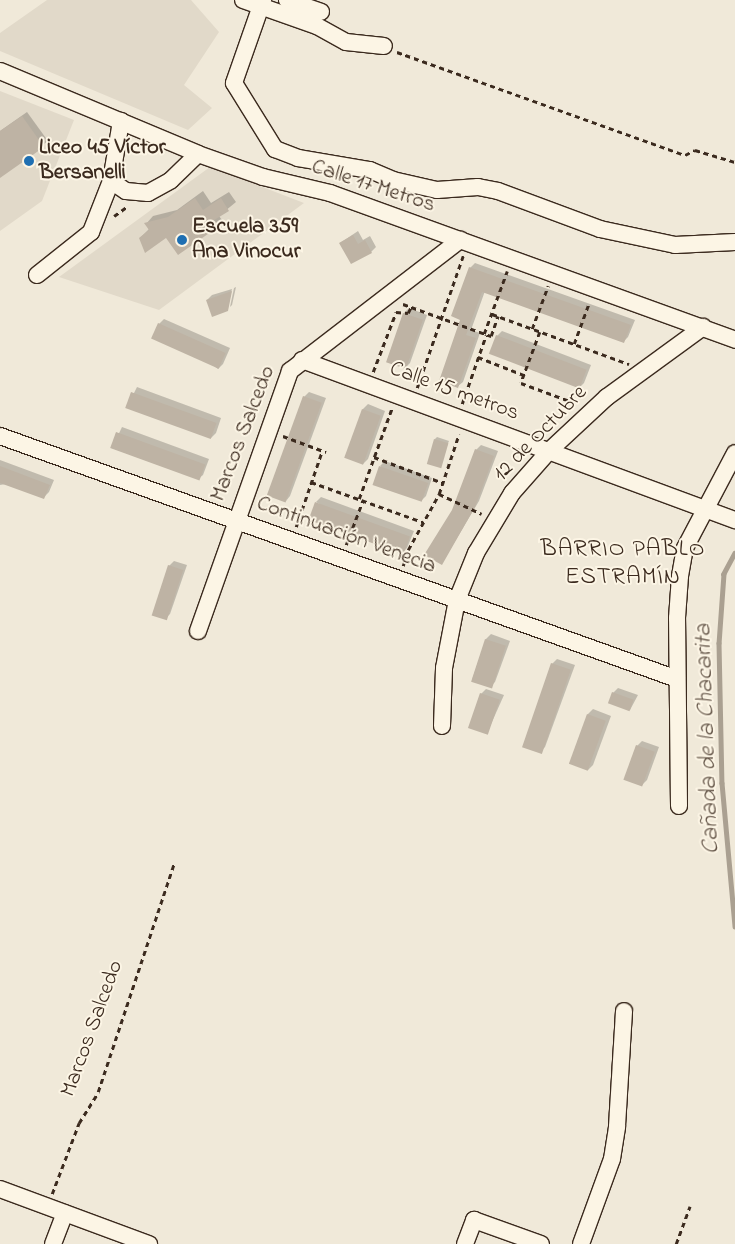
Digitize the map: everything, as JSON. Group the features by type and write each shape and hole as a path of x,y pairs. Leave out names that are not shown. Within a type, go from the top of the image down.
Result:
{"street":[{"path":"243,0 321,13"},
{"path":"287,0 321,13 346,42 384,46"},
{"path":"262,3 234,83 275,149 298,158 370,170 393,180 437,190 478,187 498,192 600,229 675,245 735,242"},
{"name":"Calle 17 Metros","path":"0,71 198,154 263,177 330,193 735,340"},
{"path":"37,275 91,232 111,181 121,121"},
{"path":"111,181 126,191 148,193 171,180 198,154"},
{"name":"Marcos Salcedo","path":"198,631 235,520 290,371 385,297 464,241"},
{"name":"12 de Octubre","path":"442,726 444,668 457,600 476,552 512,493 549,451 594,410 644,369 702,327"},
{"name":"Calle 15 metros","path":"302,360 735,520"},
{"name":"Continuación Venecia","path":"0,436 677,679"},
{"path":"679,806 677,679 680,576 686,548 703,509 735,453"},
{"path":"582,1244 612,1159 618,1126 624,1011"},
{"path":"0,1190 149,1244"},
{"path":"53,1244 65,1213"},
{"path":"465,1244 474,1220 541,1244"}],"path":[{"path":"384,46 685,155 695,150 735,162"},
{"path":"91,232 148,193"},
{"path":"417,388 442,318 464,241"},
{"path":"399,580 408,550 439,494 485,334 511,258"},
{"path":"532,329 553,273"},
{"path":"574,344 595,288"},
{"path":"385,297 491,336 498,316"},
{"path":"374,372 396,312 408,313 411,307"},
{"path":"492,314 644,369"},
{"path":"540,332 521,383 594,410"},
{"path":"478,357 524,375"},
{"path":"342,558 374,457 396,396"},
{"path":"268,430 326,452"},
{"path":"292,540 322,451"},
{"path":"374,457 443,482"},
{"path":"312,482 424,522"},
{"path":"439,494 494,522"},
{"name":"Marcos Salcedo","path":"48,1207 80,1123 98,1092 174,863"},
{"path":"676,1244 690,1206"}],"shaded area":[{"path":"47,0 191,0 219,32 184,85 212,108 188,130 0,51 0,33"},
{"name":"Liceo 45 Víctor Bersanelli","path":"0,91 74,120 42,201 0,231"},
{"name":"Escuela 359 Ana Vinocur","path":"210,167 304,203 159,310 59,277"}],"building":[{"path":"22,116 44,147 0,178 0,131"},
{"path":"195,198 203,210 221,198 229,211 211,222 215,229 178,255 166,238 145,253 139,238 149,230 144,223 168,217"},
{"path":"353,235 358,244 365,240 372,253 351,264 339,243"},
{"path":"469,267 631,325 624,343 482,292 466,335 476,338 458,388 439,381 460,320 451,316"},
{"path":"232,291 228,311 212,317 206,300"},
{"path":"403,313 423,320 406,369 386,362"},
{"path":"158,323 226,353 219,369 151,339"},
{"path":"496,335 587,370 579,388 489,354"},
{"path":"131,392 217,423 211,439 125,408"},
{"path":"303,396 322,403 286,502 267,496"},
{"path":"362,409 381,416 363,465 344,458"},
{"path":"116,432 205,464 199,480 110,448"},
{"path":"434,439 448,443 441,468 427,464"},
{"path":"475,449 494,456 475,507 442,565 424,555 452,510"},
{"path":"0,466 50,485 44,499 0,483"},
{"path":"379,466 428,483 422,502 372,485"},
{"path":"315,502 410,537 403,554 309,520"},
{"path":"168,565 183,570 167,620 152,615"},
{"path":"485,639 506,646 492,689 471,682"},
{"path":"551,663 571,670 542,754 522,747"},
{"path":"612,692 634,700 630,711 608,703"},
{"path":"480,693 500,700 488,735 468,728"},
{"path":"587,714 606,721 588,771 569,764"},
{"path":"636,745 655,752 642,787 623,780"}],"waterway":[{"name":"Cañada de la Chacarita","path":"735,553 724,574 719,643 722,783 735,926"}],"place":[{"name":"Liceo 45 Víctor Bersanelli","path":"29,161"},
{"name":"Escuela 359 Ana Vinocur","path":"182,240"}],"district":[{"name":"BARRIO PABLO ESTRAMÍN","path":"623,564"}]}
